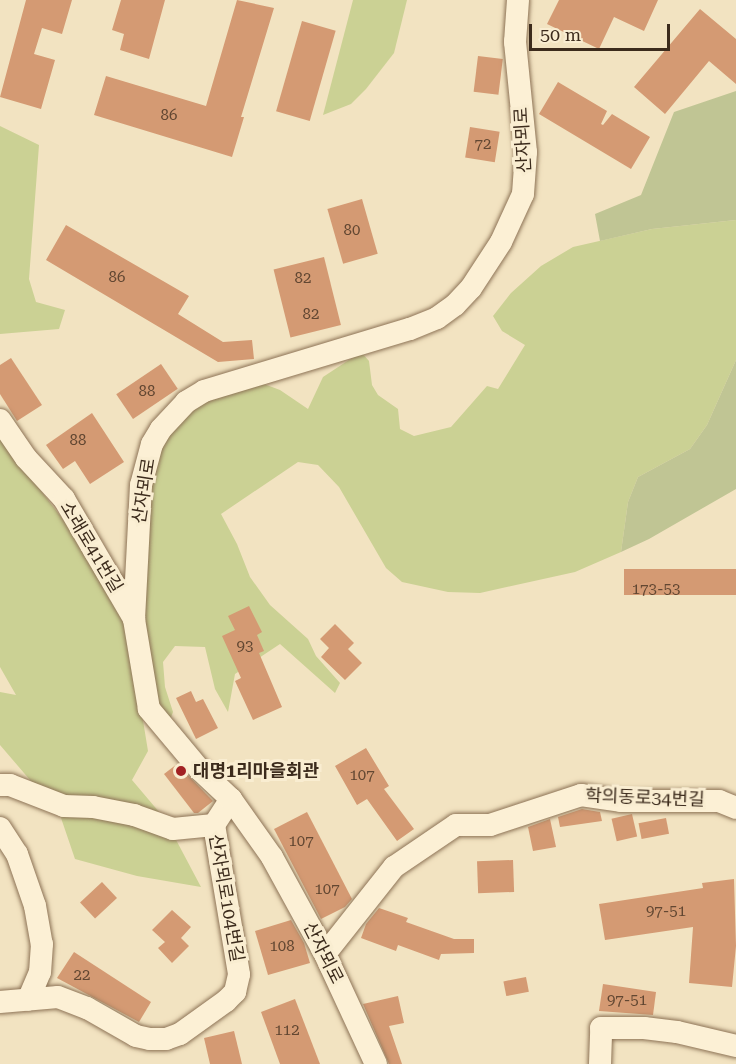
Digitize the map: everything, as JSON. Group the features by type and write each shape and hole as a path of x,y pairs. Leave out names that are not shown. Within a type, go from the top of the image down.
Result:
{"street":[{"name":"산자뫼로","path":"376,1064 325,954 272,857 231,799 200,770 149,709 134,619 141,485 152,444 173,415 204,391 220,384 383,338 437,318 455,305 471,288 490,261 516,214 523,194 526,174 515,42 518,0"},
{"name":"소래로41번길","path":"0,420 26,458 64,499 134,619"},
{"path":"0,785 10,785 64,806 93,807 134,815 173,829 214,825"},
{"name":"학의동로34번길","path":"325,954 394,867 456,825 490,825 581,795 621,801 719,801 736,808"},
{"name":"산자뫼로104번길","path":"0,1002 52,997 71,1001 136,1036 166,1039 180,1034 226,1001 235,992 239,974 214,825 231,799"},
{"path":"0,828 17,854 35,906 42,944 40,972 28,1000"},
{"path":"600,1064 601,1028 644,1028 677,1032 736,1046"}],"green space":[{"path":"353,0 407,0 394,53 351,104 323,115"},
{"path":"736,91 736,220 652,229 600,241 595,214 641,195 674,112"},
{"path":"0,126 39,145 29,279 36,302 65,310 59,329 0,334"},
{"path":"736,220 736,360 707,425 690,449 638,477 628,502 621,552 575,572 480,593 448,592 402,582 386,568 339,487 318,465 298,462 221,514 237,544 250,577 270,605 308,639 316,656 340,683 335,693 280,644 235,674 228,712 215,689 205,647 175,646 163,662 165,687 173,712 168,725 156,710 142,626 144,501 159,445 178,418 209,395 264,384 280,390 308,409 323,377 361,352 369,361 372,385 378,395 398,409 400,429 414,436 451,427 487,386 498,389 525,345 502,331 493,316 511,293 541,266 573,247 652,229"},
{"path":"736,360 736,489 649,539 621,552 628,502 638,477 690,449 707,425"},
{"path":"0,437 74,534 126,617 148,751 132,780 165,819 201,887 137,876 75,859 60,815 0,745 0,692 16,695 0,667"}],"building":[{"path":"26,0 72,0 62,34 42,28 34,54 55,60 41,109 0,97"},
{"path":"121,0 165,0 149,59 120,50 124,34 112,30"},
{"path":"237,0 274,8 241,117 244,117 232,157 94,115 106,76 206,106"},
{"path":"559,0 658,0 644,31 614,17 599,49 547,24"},
{"path":"700,9 736,39 736,84 709,61 665,114 634,87"},
{"path":"302,21 336,31 310,121 276,111"},
{"path":"478,56 503,59 498,95 474,92"},
{"path":"558,82 607,111 601,124 603,125 612,114 650,137 631,169 539,114"},
{"path":"470,127 500,132 495,162 465,158"},
{"path":"362,199 378,254 343,264 327,209"},
{"path":"66,225 189,296 178,314 223,342 252,340 254,359 218,362 46,260"},
{"path":"324,257 341,325 290,338 274,270"},
{"path":"11,358 42,405 17,421 0,394 0,365"},
{"path":"161,364 178,389 133,419 116,394"},
{"path":"92,413 124,462 90,484 75,461 63,469 46,445"},
{"path":"624,569 736,569 736,595 624,595"},
{"path":"249,606 262,632 257,635 264,651 259,653 282,707 253,720 235,681 241,678 222,636 235,630 228,616"},
{"path":"335,624 354,643 348,649 362,663 345,680 321,657 329,648 320,639"},
{"path":"191,691 196,702 203,699 218,728 196,739 176,698"},
{"path":"366,748 389,786 384,789 414,829 397,841 367,799 357,805 335,766"},
{"path":"177,764 213,801 198,813 194,813 164,774"},
{"path":"582,809 600,812 602,821 560,827 558,817"},
{"path":"307,812 352,899 345,907 321,919 274,829"},
{"path":"632,814 637,836 617,841 612,819"},
{"path":"666,818 669,834 642,839 639,823"},
{"path":"550,819 556,847 533,851 528,827"},
{"path":"513,860 514,892 478,893 477,861"},
{"path":"734,879 736,946 732,987 689,983 693,927 605,940 599,904 703,888 702,883"},
{"path":"102,882 117,898 95,919 80,902"},
{"path":"379,908 408,918 406,922 454,939 474,939 474,953 441,954 439,960 398,945 396,951 361,938 366,924"},
{"path":"172,910 191,927 181,938 189,946 172,963 158,948 165,942 152,930"},
{"path":"291,920 304,943 310,963 268,975 255,931"},
{"path":"74,952 151,1002 139,1022 57,978"},
{"path":"526,977 529,992 506,996 503,981"},
{"path":"603,984 656,992 653,1015 599,1011"},
{"path":"398,996 404,1023 389,1026 402,1064 389,1064 363,1004"},
{"path":"295,999 320,1064 280,1064 261,1012"},
{"path":"234,1031 242,1064 210,1064 204,1038"}],"place":[{"name":"대명1리마을회관","path":"181,771"}]}
